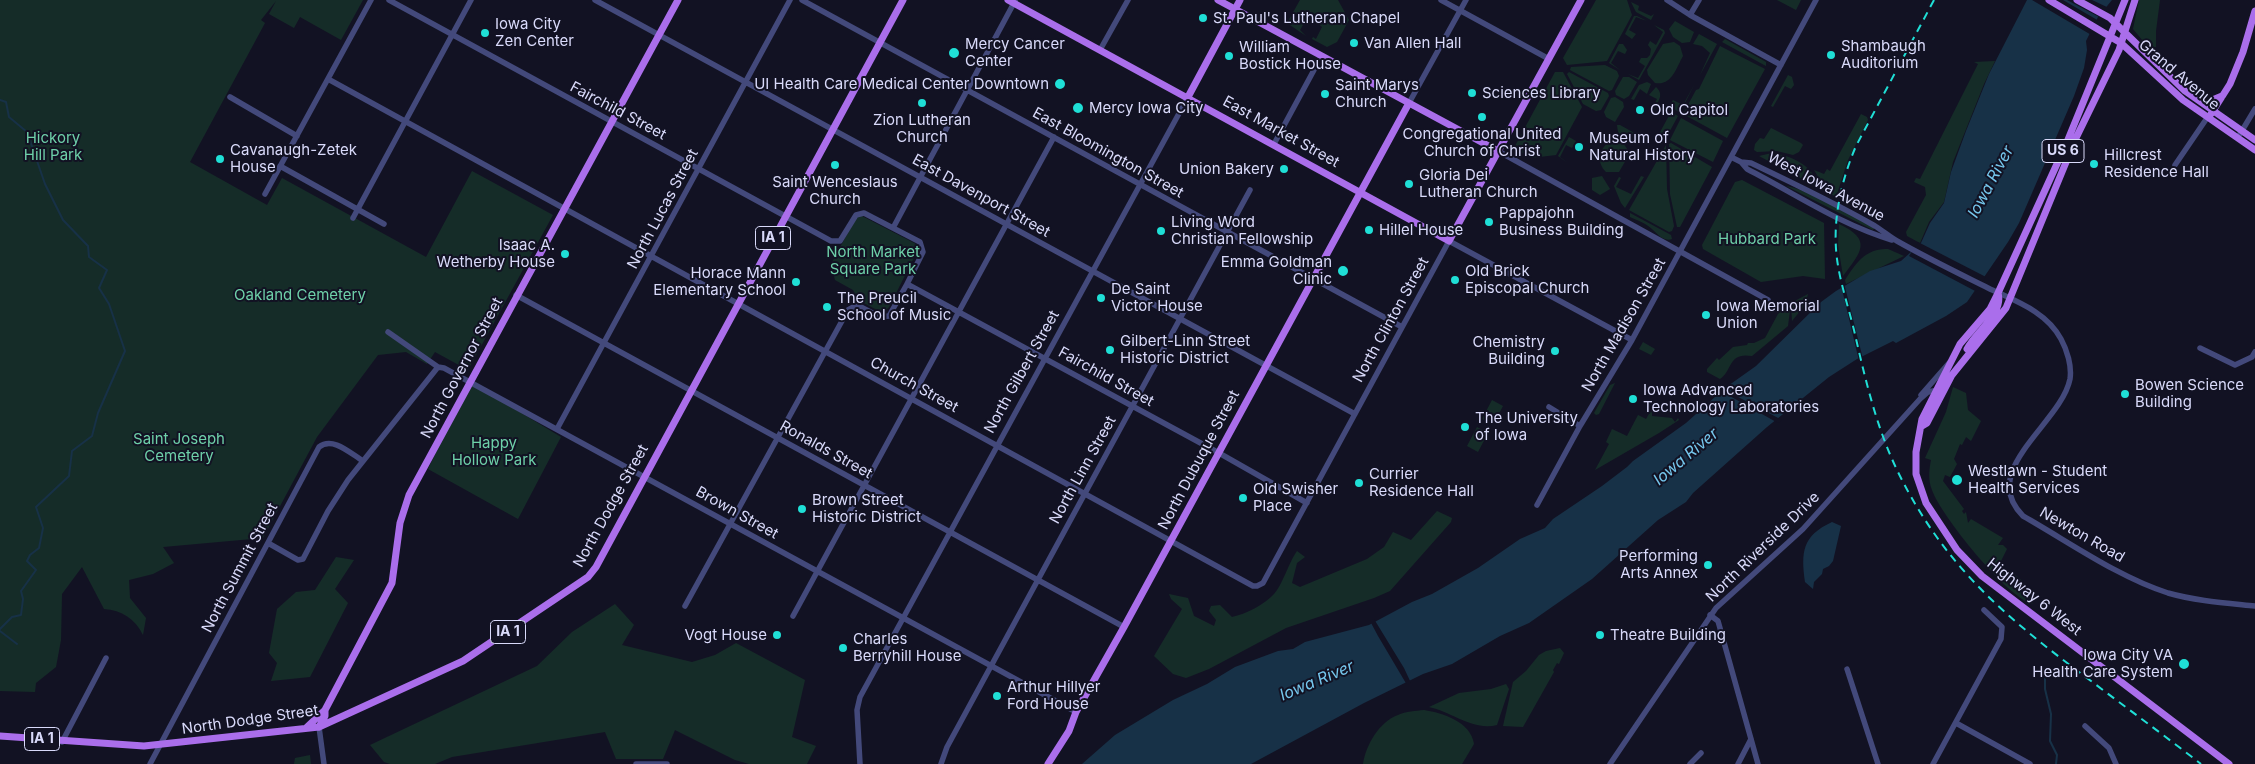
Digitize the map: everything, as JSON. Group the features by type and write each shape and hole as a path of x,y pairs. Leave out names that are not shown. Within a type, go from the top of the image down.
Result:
{"main road":[{"name":"North Governor Street","path":"318,727 325,710 392,583 397,557 400,523 409,495 678,0"},
{"name":"North Dodge Street","path":"0,736 62,742 160,746 318,727 463,662 588,577 596,567 903,0"},
{"path":"1218,0 1498,152"},
{"name":"North Gilbert Street","path":"1188,97 1240,0"},
{"name":"North Clinton Street","path":"1449,241 1581,0"},
{"name":"Grand Avenue","path":"2049,0 2122,44 2183,100 2255,150"},
{"name":"Grand Avenue","path":"2077,0 2116,23 2190,95 2255,140"},
{"name":"US 6","path":"1942,389 1952,359 1960,344 1990,309 1998,293 2048,186 2111,37 2124,0"},
{"name":"US 6","path":"1942,389 1965,356 2000,317 2010,298 2076,138 2102,89 2122,44 2136,0"},
{"name":"East Market Street","path":"1012,1 1449,241"},
{"path":"2207,118 2224,95 2243,52 2255,11"},
{"path":"2190,95 2200,100 2210,101 2224,95"},
{"name":"North Dubuque Street","path":"1048,764 1069,731 1076,712 1362,193 1364,185 1409,103"},
{"path":"1965,356 1975,336 1996,311 2000,300 1998,293"},
{"name":"Highway 6 West","path":"1942,389 1922,419 1916,452 1919,485 1934,515 1965,559 1996,588 2229,764"},
{"path":"306,728 325,710 331,716 339,718"}],"street":[{"path":"265,194 371,0"},
{"name":"Fairchild Street","path":"388,0 831,241 837,242 854,218 860,213 869,215 893,228"},
{"path":"353,218 472,0"},
{"name":"East Davenport Street","path":"595,0 1355,414"},
{"name":"North Lucas Street","path":"558,429 790,0"},
{"name":"East Bloomington Street","path":"802,0 1402,327"},
{"path":"1100,50 1128,0"},
{"path":"1441,0 1549,59"},
{"name":"North Dubuque Street","path":"1409,103 1466,0"},
{"path":"1667,0 1690,16 1781,65"},
{"path":"1690,16 1699,0"},
{"name":"North Madison Street","path":"1537,504 1580,426 1632,340 1816,0"},
{"path":"685,606 825,350 850,308 857,305 880,317 886,317 892,313 922,256 923,247 920,242 893,228 1012,1"},
{"path":"1274,144 1321,57"},
{"name":"Church Street","path":"328,79 1251,584"},
{"name":"North Gilbert Street","path":"860,764 858,703 1188,97"},
{"path":"230,98 297,136"},
{"path":"2238,138 2255,109"},
{"path":"2175,165 2207,118"},
{"path":"793,616 1054,137"},
{"path":"1498,152 1768,300"},
{"name":"West Iowa Avenue","path":"1731,157 1741,162 1747,169 1871,233 1896,241"},
{"name":"West Iowa Avenue","path":"1741,162 1751,162 1834,204 1879,229 1896,241 1998,293"},
{"path":"280,166 384,224"},
{"name":"North Linn Street","path":"940,764 947,747 1250,190"},
{"name":"East Market Street","path":"1449,241 1632,340"},
{"name":"North Clinton Street","path":"1251,584 1257,586 1263,583 1449,241"},
{"name":"Fairchild Street","path":"907,284 1046,358 1307,503"},
{"name":"Newton Road","path":"1998,293 2036,311 2050,323 2066,348 2070,369 2069,381 2065,392 2010,475 2009,493 2016,507 2024,516 2128,576 2144,583 2168,592 2201,600 2255,606"},
{"name":"Ronalds Street","path":"516,295 1124,627"},
{"name":"Brown Street","path":"388,332 438,367 444,368 558,429 1076,712"},
{"path":"2200,348 2235,365 2252,357 2255,352"},
{"name":"North Riverside Drive","path":"1912,407 1929,384 1952,359"},
{"path":"268,543 298,560 303,559 333,503 363,461 438,367"},
{"name":"North Riverside Drive","path":"1610,764 1710,615 1730,593 1818,514 1924,395 1942,389"},
{"path":"1549,407 1580,426"},
{"name":"North Summit Street","path":"150,764 319,447 325,443 334,444 363,461"},
{"path":"1934,764 2002,635 2002,627 1984,610"},
{"path":"1710,615 1718,621 1758,764"},
{"path":"62,742 106,658"},
{"path":"1847,670 1878,764"},
{"path":"1956,722 2030,764"},
{"path":"2085,726 2110,748 2116,764"},
{"path":"318,727 324,764"},
{"path":"1738,764 1752,739"},
{"path":"1690,764 1701,752"},
{"path":"636,764 667,764"}],"green space":[{"path":"0,0 363,0 341,40 300,17 294,28 269,14 276,1 261,20 265,23 190,162 267,205 282,178 426,257 472,171 553,215 468,370 435,352 427,364 406,352 378,355 317,437 263,538 163,547 174,563 153,574 129,580 130,598 146,618 143,635 136,624 127,616 117,611 104,609 82,567 62,594 61,640 56,667 36,683 35,692 0,691"},
{"path":"1300,0 1338,0 1349,20 1337,42 1327,47 1312,39 1313,37 1316,39 1322,27 1315,21 1306,20 1300,30 1306,36 1287,23"},
{"path":"1596,0 1627,0 1632,15 1607,61 1567,65 1563,58"},
{"path":"1777,0 1801,0 1796,10"},
{"path":"2139,0 2160,0 2156,47 2148,47 2133,29"},
{"path":"1631,2 1639,6 1638,10 1651,16 1654,14 1651,20 1636,12"},
{"path":"1634,16 1647,21 1636,17 1629,30 1636,34 1632,39 1625,34"},
{"path":"1675,21 1694,32 1690,42 1682,43 1673,37 1669,29"},
{"path":"1654,25 1664,30 1665,33 1639,80 1628,74 1638,78 1645,66 1639,62 1641,58 1647,58 1650,55 1651,49 1648,45 1650,41 1656,45 1663,32"},
{"path":"1699,34 1717,44 1700,75 1710,53 1702,46 1693,44"},
{"path":"1725,39 1766,62 1766,66 1722,42"},
{"path":"1674,42 1680,46 1683,56 1676,71 1666,82 1655,83 1648,75 1647,70 1663,44"},
{"path":"1619,44 1623,44 1627,50 1625,54 1618,51 1611,63 1620,70 1609,63"},
{"path":"1720,46 1765,69 1727,138 1683,114 1696,90 1699,89"},
{"path":"1995,61 1953,162 1944,202 1929,222 1920,243 1907,236 1906,232 1926,195 1925,187 1914,182 1916,178 1920,179 1978,64 1974,62"},
{"path":"1605,65 1617,71 1619,76 1612,90 1609,91 1570,70 1571,67"},
{"path":"1555,72 1563,72 1582,107 1556,155 1531,158 1516,149 1517,147 1515,146"},
{"path":"1569,72 1608,93 1609,96 1601,110 1596,111 1583,104 1567,74"},
{"path":"1788,75 1792,77 1794,85 1791,89 1785,86 1773,107 1771,106"},
{"path":"1623,77 1629,77 1637,82 1629,96 1624,99 1616,95 1615,91"},
{"path":"1647,82 1651,84 1647,94 1640,89 1634,100 1631,99 1639,85"},
{"path":"1694,85 1680,113 1670,106 1673,100 1683,105"},
{"path":"1656,87 1659,90 1660,97 1654,111 1652,109 1657,99 1649,95"},
{"path":"1615,97 1623,102 1624,107 1615,122 1606,117 1604,112 1611,98"},
{"path":"1671,112 1678,116 1666,138 1659,134"},
{"path":"1861,114 1867,117 1868,120 1848,160 1836,197 1827,192 1814,170 1824,174 1827,169 1830,171"},
{"path":"1681,118 1723,141 1713,162 1670,140"},
{"path":"1617,125 1638,135 1638,138 1634,141 1626,142 1621,138"},
{"path":"1771,128 1801,143 1803,145 1799,152 1793,155 1777,151 1757,152 1754,150 1755,144 1760,138 1764,139"},
{"path":"1569,137 1576,141 1572,148 1566,145 1560,157 1568,163 1558,156"},
{"path":"1610,141 1623,143 1630,153 1619,172 1606,172 1601,164 1601,152"},
{"path":"1671,143 1712,167 1680,227 1677,227 1670,194 1669,144"},
{"path":"1666,145 1667,189 1674,226 1672,231 1669,232 1629,210"},
{"path":"1772,153 1787,156 1806,167 1812,172 1820,186 1817,187 1759,156"},
{"path":"1602,176 1610,189 1600,195 1592,190 1592,178"},
{"path":"1641,176 1644,177 1625,208 1614,186 1619,177 1621,178 1616,187 1631,194"},
{"name":"Hubbard Park","path":"1742,180 1824,223 1825,279 1803,276 1761,282 1703,249 1702,245 1735,182"},
{"path":"1786,186 1820,198 1874,228 1873,230"},
{"path":"1630,213 1671,235 1672,239 1669,240 1661,237 1647,225 1630,217"},
{"name":"North Market Square Park","path":"860,215 916,244 919,248 889,307 885,311 879,311 858,300 853,290 835,280 831,264 856,218"},
{"path":"1839,224 1850,230 1860,241 1859,253 1843,276 1838,245"},
{"path":"1888,249 1904,256 1846,284 1845,280 1862,258 1874,251"},
{"path":"1808,294 1805,305 1792,321 1791,303"},
{"path":"1788,304 1790,310 1788,326 1752,356 1744,355 1735,359 1720,379 1707,372 1707,369 1717,358 1719,360 1733,347 1747,345 1748,343 1754,343 1765,338 1778,314"},
{"path":"1643,342 1655,349 1651,355 1639,349"},
{"name":"Happy Hollow Park","path":"470,382 561,437 518,519 428,469"},
{"path":"1615,383 1599,414 1596,415 1594,413 1610,385"},
{"path":"1953,387 1966,393 1968,410 1981,421 1971,441 1966,437 1962,445 1960,444 1954,459 1957,464 1950,477 1945,475 1943,481 1964,509 1962,511 1964,514 1966,512 1968,523 1971,519 2003,538 1998,545 2003,545 2007,549 1999,565 2025,583 2035,600 2032,604 2007,587 1976,554 1948,518 1932,490 1929,475 1931,460 1925,458 1946,412"},
{"path":"1492,400 1503,406 1493,425 1482,419"},
{"path":"1652,409 1652,416 1672,418 1675,422 1678,418 1679,420 1595,470 1609,444 1606,442 1612,429 1627,436 1638,415 1646,419"},
{"path":"1477,427 1488,433 1478,452 1467,446"},
{"path":"1437,511 1452,518 1451,522 1390,591 1286,628 1209,669 1186,678 1173,674 1154,656 1182,609 1171,599 1169,594 1188,598 1194,616 1214,626 1216,620 1209,611 1211,606 1220,605 1232,617 1243,614 1260,605 1277,590 1297,551 1305,557 1297,563 1292,583 1300,587 1367,559 1384,547 1393,532 1411,540"},
{"path":"336,557 354,560 335,589 348,603 310,677 271,681 277,663 269,653 277,609 296,592 315,590"},
{"path":"615,604 634,625 622,645 692,662 715,655 736,643 805,680 792,737 816,746 807,764 749,764 735,760 675,730 663,759 616,759 605,732 452,757 435,764 390,764 384,762 370,745 537,666 572,632"},
{"path":"1560,648 1564,653 1559,664 1557,663 1553,670 1554,672 1523,727 1503,726 1513,682 1526,671 1539,655 1546,651"},
{"path":"1506,684 1509,689 1497,725 1488,726 1471,723 1429,707 1459,693 1491,689"},
{"path":"1424,710 1447,716 1462,724 1468,730 1474,744 1462,764 1363,764 1370,742 1385,723 1401,714"},
{"path":"310,755 311,764 294,764 295,758"}],"water":[{"name":"Iowa River","path":"2027,0 2112,0 2098,17 2086,41 2087,50 2084,68 2074,96 2019,223 1967,302 1946,316 1896,343 1893,341 1857,359 1829,377 1767,427 1693,493 1686,502 1658,520 1592,579 1529,623 1500,636 1452,664 1423,674 1364,703 1251,764 1082,764 1115,735 1173,700 1207,684 1235,667 1278,651 1293,649 1305,642 1369,625 1412,602 1432,594 1478,568 1520,539 1545,528 1553,519 1602,486 1686,423 1725,388 1756,366 1821,302 1870,271 1901,261 1921,243 1930,223 1944,203 1951,172 1989,74"},
{"path":"1832,522 1841,526 1833,561 1823,569 1822,574 1814,582 1813,589 1805,582 1803,562 1806,546 1809,539 1815,533"}],"pier":[{"path":"2032,0 2063,0 2099,21 2093,36"},
{"path":"2067,0 2092,0 2109,8 2101,18"},
{"path":"1918,242 1986,277 1977,292 1909,256"},
{"path":"1844,283 1863,359 1859,361 1841,285"},
{"path":"1721,388 1782,420 1778,423 1719,390"},
{"path":"1374,619 1411,683 1407,685 1378,636 1370,621"}],"waterway":[{"path":"0,100 6,102 9,117 27,132 45,184 63,220 88,246 89,257 107,270 99,288 109,304 125,351 98,413 92,436 72,451 69,476 36,507 43,528 39,548 30,555 27,561 36,570 21,591 23,599 21,615 12,617 0,629"},
{"path":"0,631 17,644"},
{"path":"2045,674 2045,689 2051,714 2050,741 2057,755 2056,764"}],"railway":[{"path":"1934,0 1856,146 1842,187 1837,216 1836,245 1840,276 1867,384 1883,438 1916,506 1936,536 1981,589 2032,636 2201,764"}],"place":[{"name":"St. Paul's Lutheran Chapel","path":"1203,18"},
{"name":"Iowa City Zen Center","path":"485,33"},
{"name":"Van Allen Hall","path":"1354,43"},
{"name":"Mercy Cancer Center","path":"954,53"},
{"name":"Shambaugh Auditorium","path":"1831,55"},
{"name":"William Bostick House","path":"1229,56"},
{"name":"UI Health Care Medical Center Downtown","path":"1060,84"},
{"name":"Sciences Library","path":"1472,93"},
{"name":"Saint Marys Church","path":"1325,94"},
{"name":"Zion Lutheran Church","path":"922,103"},
{"name":"Mercy Iowa City","path":"1078,108"},
{"name":"Old Capitol","path":"1640,110"},
{"name":"Congregational United Church of Christ","path":"1482,117"},
{"name":"Museum of Natural History","path":"1579,147"},
{"name":"Cavanaugh-Zetek House","path":"220,159"},
{"name":"Hillcrest Residence Hall","path":"2094,164"},
{"name":"Saint Wenceslaus Church","path":"835,165"},
{"name":"Union Bakery","path":"1284,169"},
{"name":"Gloria Dei Lutheran Church","path":"1409,184"},
{"name":"Pappajohn Business Building","path":"1489,222"},
{"name":"Hillel House","path":"1369,230"},
{"name":"Living Word Christian Fellowship","path":"1161,231"},
{"name":"Isaac A. Wetherby House","path":"565,254"},
{"name":"Emma Goldman Clinic","path":"1343,271"},
{"name":"Old Brick Episcopal Church","path":"1455,280"},
{"name":"Horace Mann Elementary School","path":"796,282"},
{"name":"De Saint Victor House","path":"1101,298"},
{"name":"The Preucil School of Music","path":"827,307"},
{"name":"Iowa Memorial Union","path":"1706,315"},
{"name":"Gilbert-Linn Street Historic District","path":"1110,350"},
{"name":"Chemistry Building","path":"1555,351"},
{"name":"Bowen Science Building","path":"2125,394"},
{"name":"Iowa Advanced Technology Laboratories","path":"1633,399"},
{"name":"The University of Iowa","path":"1465,427"},
{"name":"Westlawn - Student Health Services","path":"1957,480"},
{"name":"Currier Residence Hall","path":"1359,483"},
{"name":"Old Swisher Place","path":"1243,498"},
{"name":"Brown Street Historic District","path":"802,509"},
{"name":"Performing Arts Annex","path":"1708,565"},
{"name":"Vogt House","path":"777,635"},
{"name":"Theatre Building","path":"1600,635"},
{"name":"Charles Berryhill House","path":"843,648"},
{"name":"Iowa City VA Health Care System","path":"2184,664"},
{"name":"Arthur Hillyer Ford House","path":"997,696"}],"park label":[{"name":"Hickory Hill Park","path":"53,146"},
{"name":"Oakland Cemetery","path":"300,295"},
{"name":"Saint Joseph Cemetery","path":"179,448"}]}
